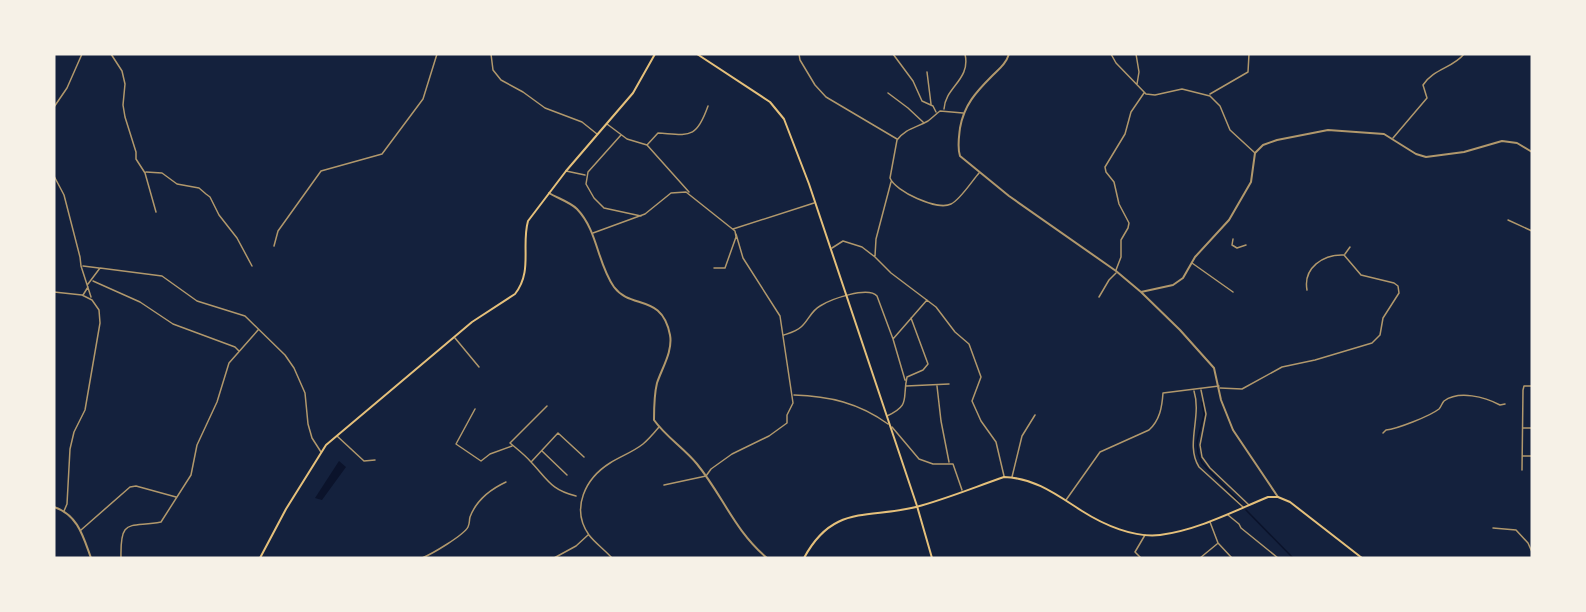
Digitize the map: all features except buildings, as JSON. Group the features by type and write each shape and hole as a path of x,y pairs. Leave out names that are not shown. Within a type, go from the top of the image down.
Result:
{"main road":[{"path":"260,558 286,509 321,452 454,337 475,320 509,299 520,288 526,272 528,221 566,171 633,93 655,54"},
{"path":"697,54 743,82 770,102 784,119 815,203 917,506 932,558"},
{"path":"804,558 820,534 856,515 917,506 1004,477 1012,477 1043,486 1098,521 1130,532 1145,534 1160,535 1210,521 1268,497 1278,497 1290,502 1362,558"}],"street":[{"path":"54,107 67,88 82,54"},
{"path":"111,54 122,71 125,84 123,112 136,152 136,159 145,173 156,212"},
{"path":"274,246 278,231 321,171 382,154 423,99 437,54"},
{"path":"491,54 493,70 501,80 545,108 577,120 597,134"},
{"path":"799,54 800,60 815,85 826,97 897,140"},
{"path":"893,54 913,81 922,101 930,105 937,113"},
{"path":"944,111 946,98 962,76 966,63 965,54"},
{"path":"1009,54 1006,62 970,100 963,113 958,151 962,158 1009,196 1116,272 1141,292 1180,330 1211,364 1220,387 1221,400 1233,430 1278,497"},
{"path":"1111,54 1144,93 1155,95 1182,89 1209,95 1220,106 1232,132 1255,153"},
{"path":"1136,54 1139,72 1136,84"},
{"path":"1209,95 1248,72 1249,54"},
{"path":"1393,138 1427,98 1423,85 1429,77 1452,65 1464,54"},
{"path":"927,72 930,105"},
{"path":"888,93 924,123"},
{"path":"1099,297 1116,272 1121,257 1122,240 1129,223 1119,204 1114,182 1105,167 1125,134 1131,112 1144,93"},
{"path":"646,145 658,133 687,135 701,124 708,106"},
{"path":"875,257 876,239 891,181 890,172 897,140 908,129 924,123 937,113 944,111 963,113"},
{"path":"607,124 630,141 646,145 692,195 736,234 743,258 780,316 793,395 787,423 769,436 732,454 711,469 706,476 664,485"},
{"path":"1141,292 1176,284 1183,279 1191,263 1229,220 1251,182 1255,153 1260,146 1270,142 1319,131 1377,133 1393,138 1416,154 1426,157 1464,152 1502,141 1517,143 1532,152"},
{"path":"621,135 586,176 587,186 600,205 608,210 642,216"},
{"path":"566,171 586,176"},
{"path":"145,173 162,173 177,184 199,188 210,197 252,266"},
{"path":"891,181 895,187 926,202 950,205 979,173"},
{"path":"54,176 64,195 81,266 92,300 99,312 100,322 85,410 74,432 70,449 67,504 64,511"},
{"path":"593,233 642,216 671,193 683,191 692,195"},
{"path":"549,193 576,209 593,233 602,263 616,289 626,297 651,305 663,316 669,330 670,347 658,382 654,420 696,463 746,538 767,558"},
{"path":"733,230 815,203"},
{"path":"1508,220 1532,231"},
{"path":"714,268 725,268 736,234"},
{"path":"1233,239 1232,245 1237,248 1246,245"},
{"path":"830,249 843,242 862,247 891,273 936,307 955,332 969,344 981,377 972,400 981,422 996,442 1004,477"},
{"path":"1344,255 1350,248"},
{"path":"1066,501 1100,452 1154,426 1161,411 1163,393 1220,387 1242,389 1278,368 1372,343 1380,335 1384,316 1399,295 1399,288 1394,283 1361,275 1344,255 1334,254 1316,264 1308,272 1307,290"},
{"path":"1191,263 1233,292"},
{"path":"81,266 162,276 197,301 244,316 285,355 294,368 305,393 308,424 321,452"},
{"path":"82,296 100,268"},
{"path":"91,280 140,302 173,324 235,347 240,351"},
{"path":"54,292 82,296 92,300"},
{"path":"783,336 801,328 812,312 822,304 863,292 875,293 906,380 904,405 886,416"},
{"path":"893,339 927,300"},
{"path":"906,380 909,376 925,369 928,362 911,318"},
{"path":"122,558 122,537 126,528 135,524 161,522 191,475 197,445 217,402 227,367 258,330"},
{"path":"454,337 479,367"},
{"path":"906,386 949,384"},
{"path":"937,386 941,421 950,462 955,466 962,491"},
{"path":"1522,470 1523,388 1532,386"},
{"path":"1194,390 1197,406 1192,452 1194,459 1199,467 1243,507"},
{"path":"1201,390 1206,414 1201,441 1202,457 1210,468 1249,505"},
{"path":"1470,391 1470,396"},
{"path":"793,395 835,398 877,416 900,434 919,459 933,464 950,462"},
{"path":"1383,433 1386,430 1399,428 1440,408 1444,401 1456,396 1470,396 1488,399 1500,405 1505,404"},
{"path":"547,406 510,443 552,486 563,493 576,496"},
{"path":"476,409 456,444 480,461 490,454 513,445"},
{"path":"1012,477 1020,441 1035,415"},
{"path":"612,558 588,534 581,518 582,496 606,465 642,445 659,427"},
{"path":"1523,428 1532,428"},
{"path":"531,462 558,433 584,457"},
{"path":"337,436 364,461 375,460"},
{"path":"541,451 567,475"},
{"path":"1522,456 1532,456"},
{"path":"422,558 435,552 468,528 470,517 482,499 494,488 506,482"},
{"path":"81,530 130,487 136,486 177,497"},
{"path":"54,507 64,511 81,530 91,558"},
{"path":"1227,514 1239,524 1240,528 1278,558"},
{"path":"1210,521 1218,543 1232,558"},
{"path":"1493,528 1516,530 1528,543 1532,552"},
{"path":"554,558 576,546 588,534"},
{"path":"1141,558 1135,552 1145,534"},
{"path":"1200,558 1218,543"}],"water":[{"path":"339,461 346,467 322,500 315,498"}],"waterway":[{"path":"1202,402 1204,415 1197,441 1198,453 1202,463 1241,504"},
{"path":"1246,510 1293,558"}]}
